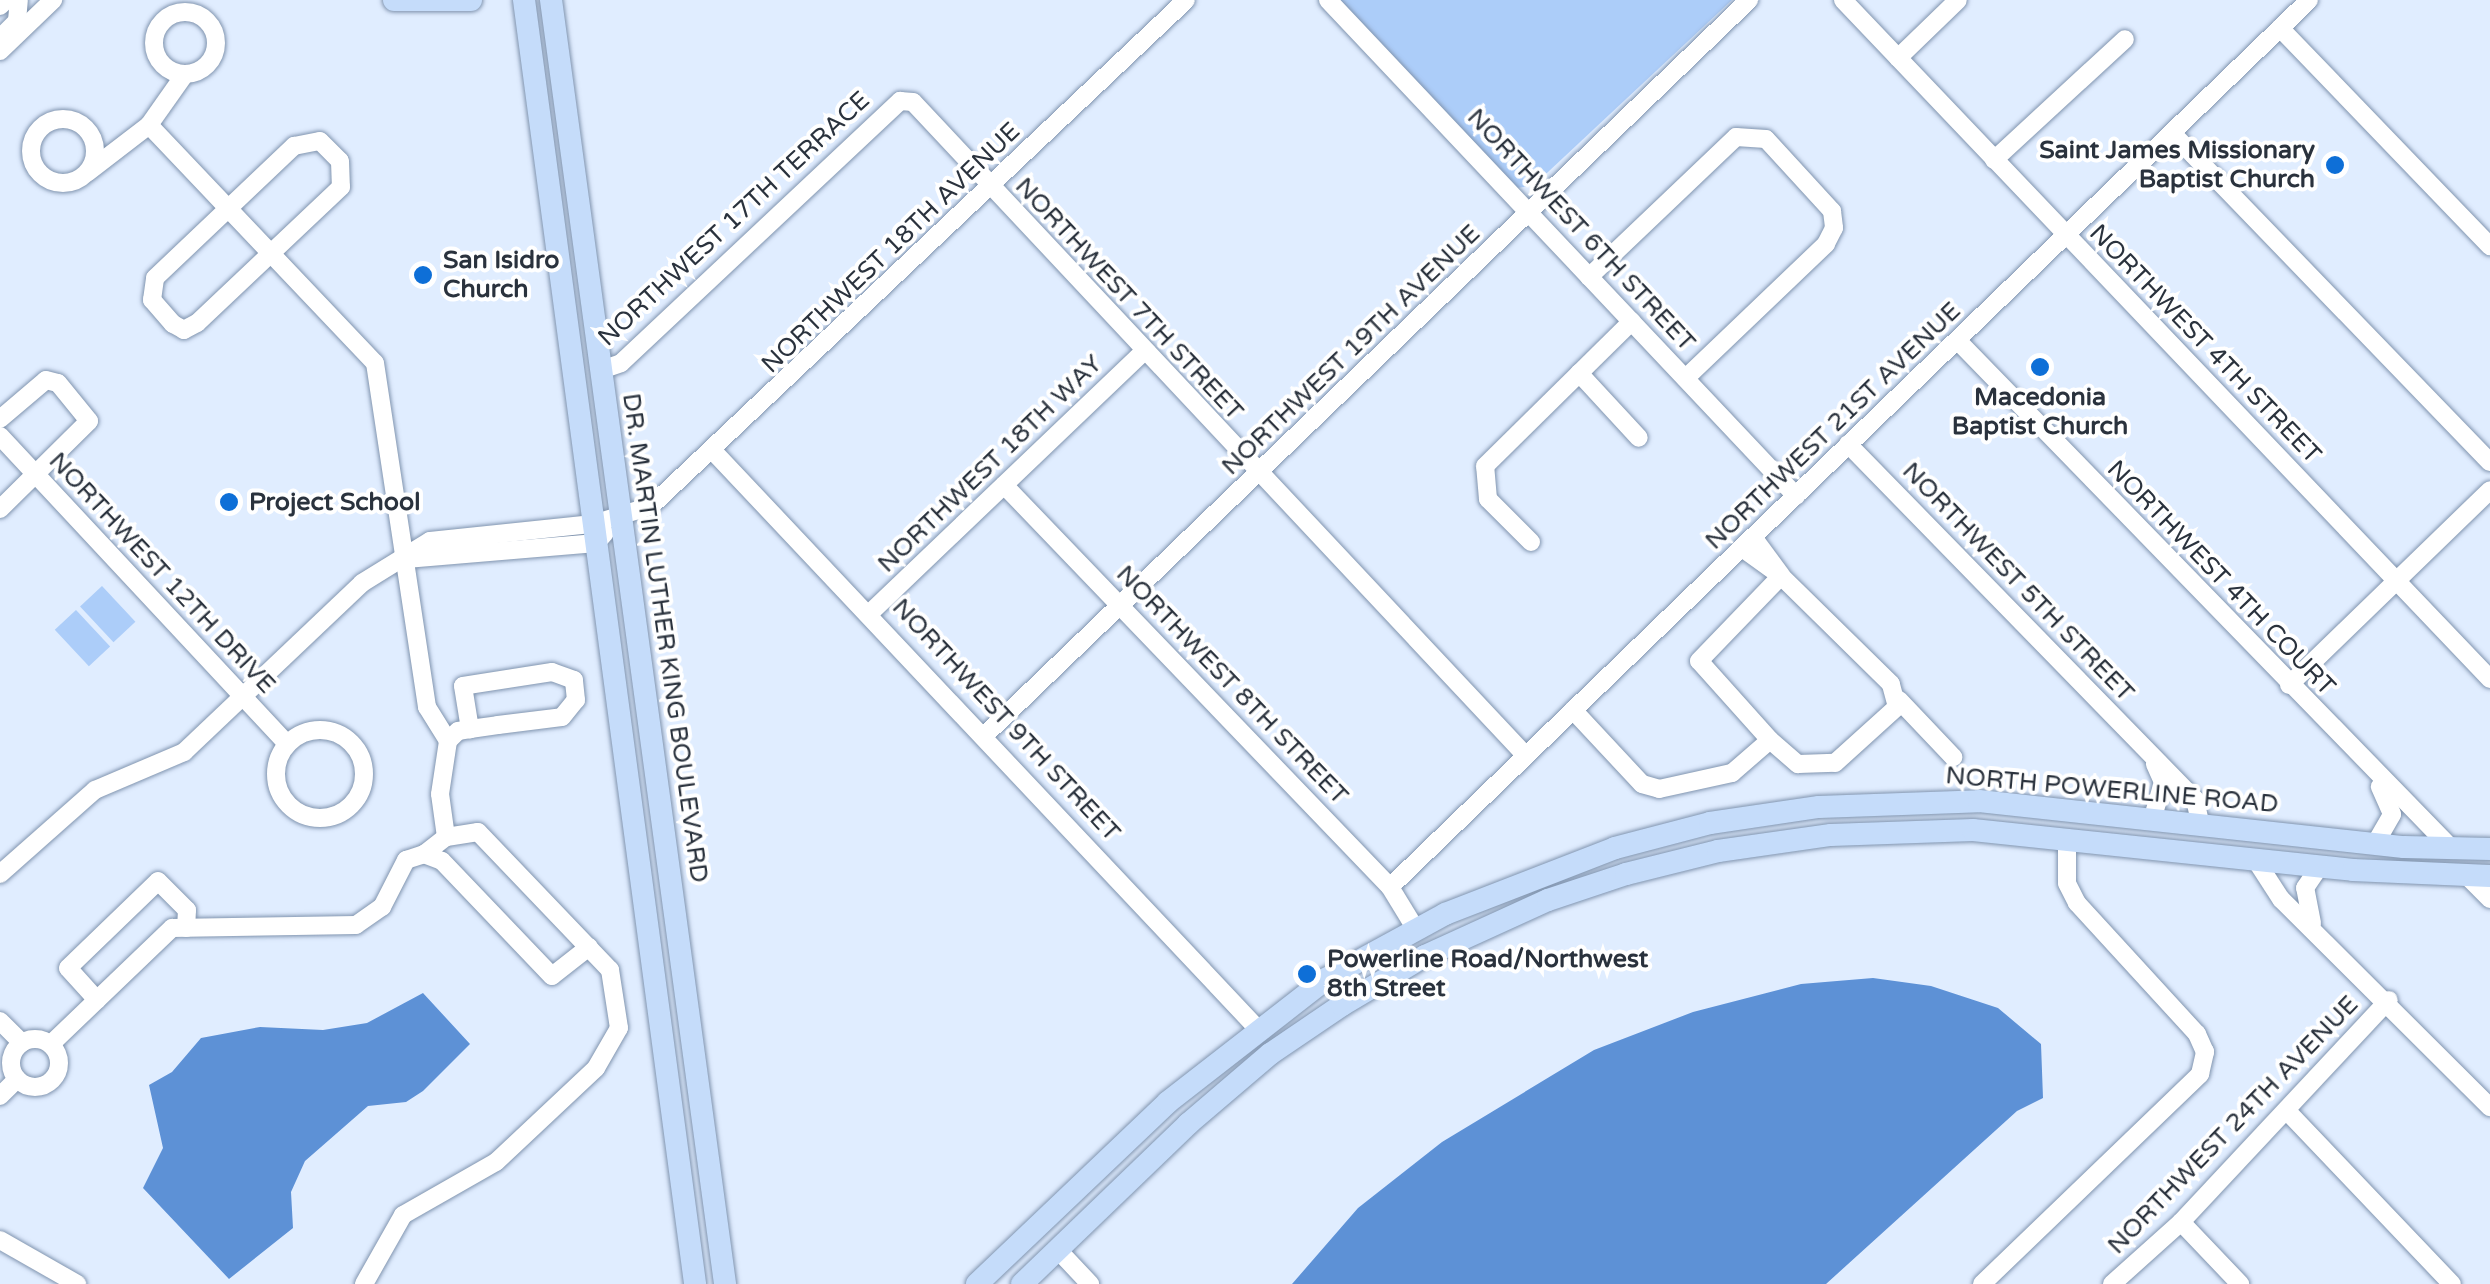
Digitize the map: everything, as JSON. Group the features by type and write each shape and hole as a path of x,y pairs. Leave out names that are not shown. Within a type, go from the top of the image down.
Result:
{"main road":[{"path":"394,0 471,0"},
{"name":"DR. MARTIN LUTHER KING BOULEVARD","path":"524,0 694,1284"},
{"name":"DR. MARTIN LUTHER KING BOULEVARD","path":"551,0 725,1284"},
{"name":"NORTH POWERLINE ROAD","path":"977,1284 1256,1028 1415,928 1615,848 1789,811 1978,801 2375,844 2490,849"},
{"path":"1759,845 1789,811"},
{"path":"1718,851 1748,818"},
{"path":"2154,848 2200,824"},
{"name":"NORTH POWERLINE ROAD","path":"1022,1284 1270,1054 1392,976 1425,956 1548,900 1718,851 1884,830 2067,838 2320,866 2479,877"},
{"path":"2254,859 2301,835"},
{"path":"1425,956 1445,914"},
{"path":"1392,976 1412,949 1415,928"},
{"path":"1058,1250 1086,1180"}],"street":[{"path":"0,6 6,0"},
{"path":"0,38 17,20 19,0"},
{"path":"0,51 53,0"},
{"name":"NORTHWEST 18TH AVENUE","path":"406,559 594,534 620,517 651,506 714,452 1186,0"},
{"name":"NORTHWEST 6TH STREET","path":"1328,0 1796,496"},
{"name":"NORTHWEST 19TH AVENUE","path":"986,734 1749,0"},
{"name":"NORTHWEST 4TH STREET","path":"1843,0 2490,679"},
{"path":"1898,58 1958,0"},
{"name":"NORTHWEST 21ST AVENUE","path":"1390,887 2309,0"},
{"path":"2280,28 2490,246"},
{"path":"1994,160 2126,39"},
{"path":"80,179 149,126 185,74"},
{"name":"NORTHWEST 17TH TERRACE","path":"600,370 621,363 900,101"},
{"name":"NORTHWEST 7TH STREET","path":"900,101 913,102 1526,756"},
{"path":"149,126 375,363 426,706 448,741 440,794 446,837"},
{"path":"1590,276 1736,136 1752,134 1766,139 1832,211 1834,228 1826,244 1686,378"},
{"path":"2173,134 2490,462"},
{"path":"320,141 340,162 341,187 272,254 197,323 184,330 173,324 149,290 294,146 320,141"},
{"path":"1531,542 1488,499 1485,466 1632,321"},
{"name":"NORTHWEST 4TH COURT","path":"1958,341 2451,848"},
{"name":"NORTHWEST 18TH WAY","path":"870,613 1144,351"},
{"path":"1579,374 1639,438"},
{"path":"0,419 46,380 83,407 89,421 0,509"},
{"name":"NORTHWEST 12TH DRIVE","path":"0,436 288,744"},
{"name":"NORTHWEST 5TH STREET","path":"1848,444 2194,799 2200,824"},
{"name":"NORTHWEST 9TH STREET","path":"714,452 986,734 1256,1028"},
{"name":"NORTHWEST 8TH STREET","path":"1004,484 1390,887 1415,928"},
{"path":"2289,685 2490,490"},
{"path":"1748,542 1891,684 1899,700 1953,757"},
{"path":"0,874 95,790 184,752 362,583 406,559"},
{"path":"1781,576 1699,656 1703,670 1798,764 1834,763 1899,700"},
{"path":"448,741 470,729 562,717 576,700 574,680 552,672 463,686 470,729"},
{"path":"1573,710 1653,789 1732,773 1770,740"},
{"path":"330,730 356,747 365,776 354,804 314,818 290,806 276,782 288,744 300,734 330,730"},
{"path":"2151,755 2163,782 2153,817"},
{"path":"2372,768 2392,814 2375,844"},
{"path":"51,1044 172,928 356,924 382,907 406,860 424,854 446,837 478,832 589,947 616,986 616,1042 496,1162 403,1215 364,1284"},
{"path":"1982,1284 2200,1074 2205,1052 2196,1034 2076,903 2067,883 2067,838"},
{"path":"424,854 442,861 552,976 589,947"},
{"path":"2254,859 2281,899 2388,1000 2490,1107"},
{"path":"2314,928 2305,888 2320,866"},
{"path":"2479,877 2490,899"},
{"path":"97,1000 68,968 158,880 188,910 186,928"},
{"name":"NORTHWEST 24TH AVENUE","path":"2112,1284 2180,1222 2388,1000"},
{"path":"0,1020 12,1045 18,1079"},
{"path":"12,1045 35,1038 51,1044 60,1064 54,1080 39,1088 18,1079"},
{"path":"0,1096 18,1079"},
{"path":"2287,1111 2452,1284"},
{"path":"2180,1222 2240,1284"},
{"path":"0,1240 76,1284"},
{"path":"1058,1250 1090,1284"}],"shaded area":[{"path":"1340,0 1732,0 1533,186 1516,188"},
{"path":"102,586 135,622 113,642 80,606"},
{"path":"76,610 110,647 89,666 55,630"},
{"path":"1873,978 1931,986 1998,1008 2041,1044 2043,1098 2017,1111 1826,1284 1292,1284 1358,1208 1442,1142 1594,1050 1693,1012 1801,984"},
{"path":"423,993 470,1044 423,1091 406,1102 368,1106 305,1161 291,1192 293,1228 229,1279 143,1188 163,1148 149,1085 172,1072 201,1038 260,1027 323,1030 367,1023"}],"place":[{"name":"Saint James Missionary Baptist Church","path":"2335,165"},
{"name":"San Isidro Church","path":"423,275"},
{"name":"Macedonia Baptist Church","path":"2040,367"},
{"name":"Project School","path":"229,502"},
{"name":"Powerline Road/Northwest 8th Street","path":"1307,974"}]}
